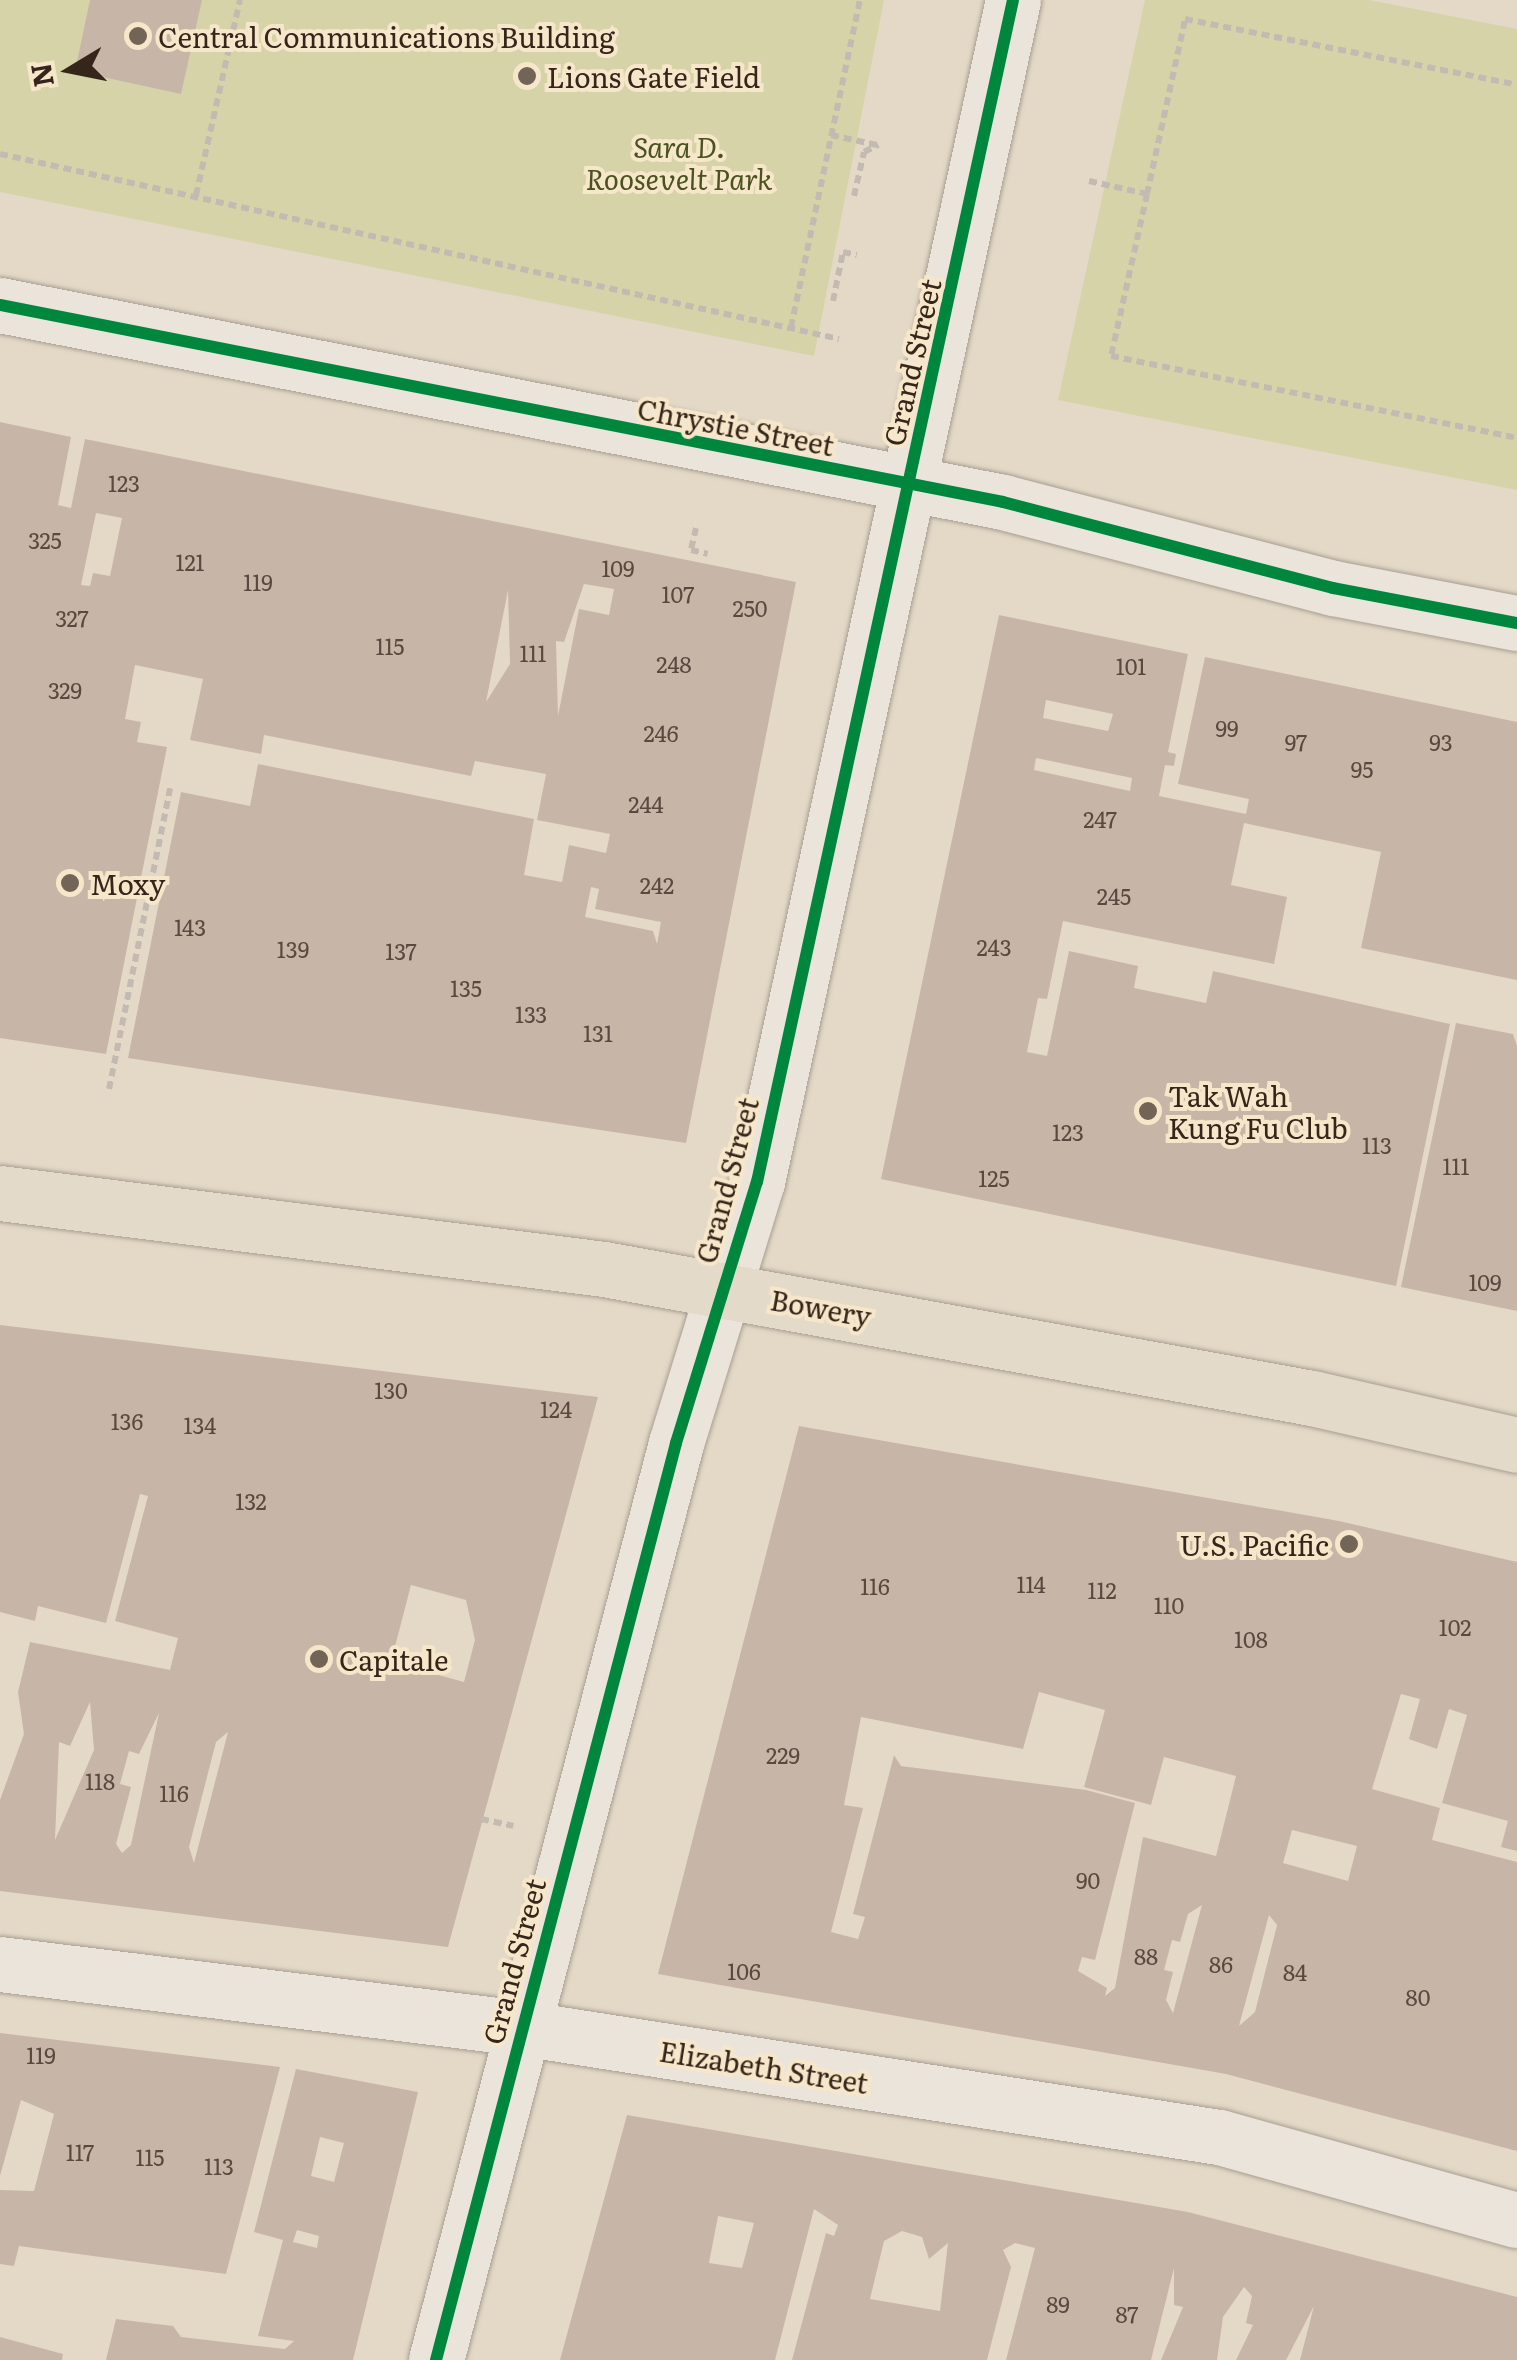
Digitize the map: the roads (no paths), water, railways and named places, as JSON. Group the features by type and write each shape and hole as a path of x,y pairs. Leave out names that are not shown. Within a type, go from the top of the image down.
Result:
{"main road":[{"name":"Grand Street","path":"436,2360 521,2028 722,1290 758,1182 1013,0"},
{"name":"Chrystie Street","path":"0,305 909,485 1517,623"},
{"name":"Bowery","path":"0,1193 722,1290 1517,1444"},
{"name":"Elizabeth Street","path":"0,1964 521,2028 1219,2137 1517,2220"}],"place":[{"name":"Central Communications Building","path":"138,36"},
{"name":"Lions Gate Field","path":"527,76"},
{"name":"Moxy","path":"70,883"},
{"name":"Tak Wah Kung Fu Club","path":"1148,1111"},
{"name":"U.S. Pacific","path":"1349,1544"},
{"name":"Capitale","path":"319,1659"}],"park label":[{"name":"Sara D. Roosevelt Park","path":"679,162"}]}
